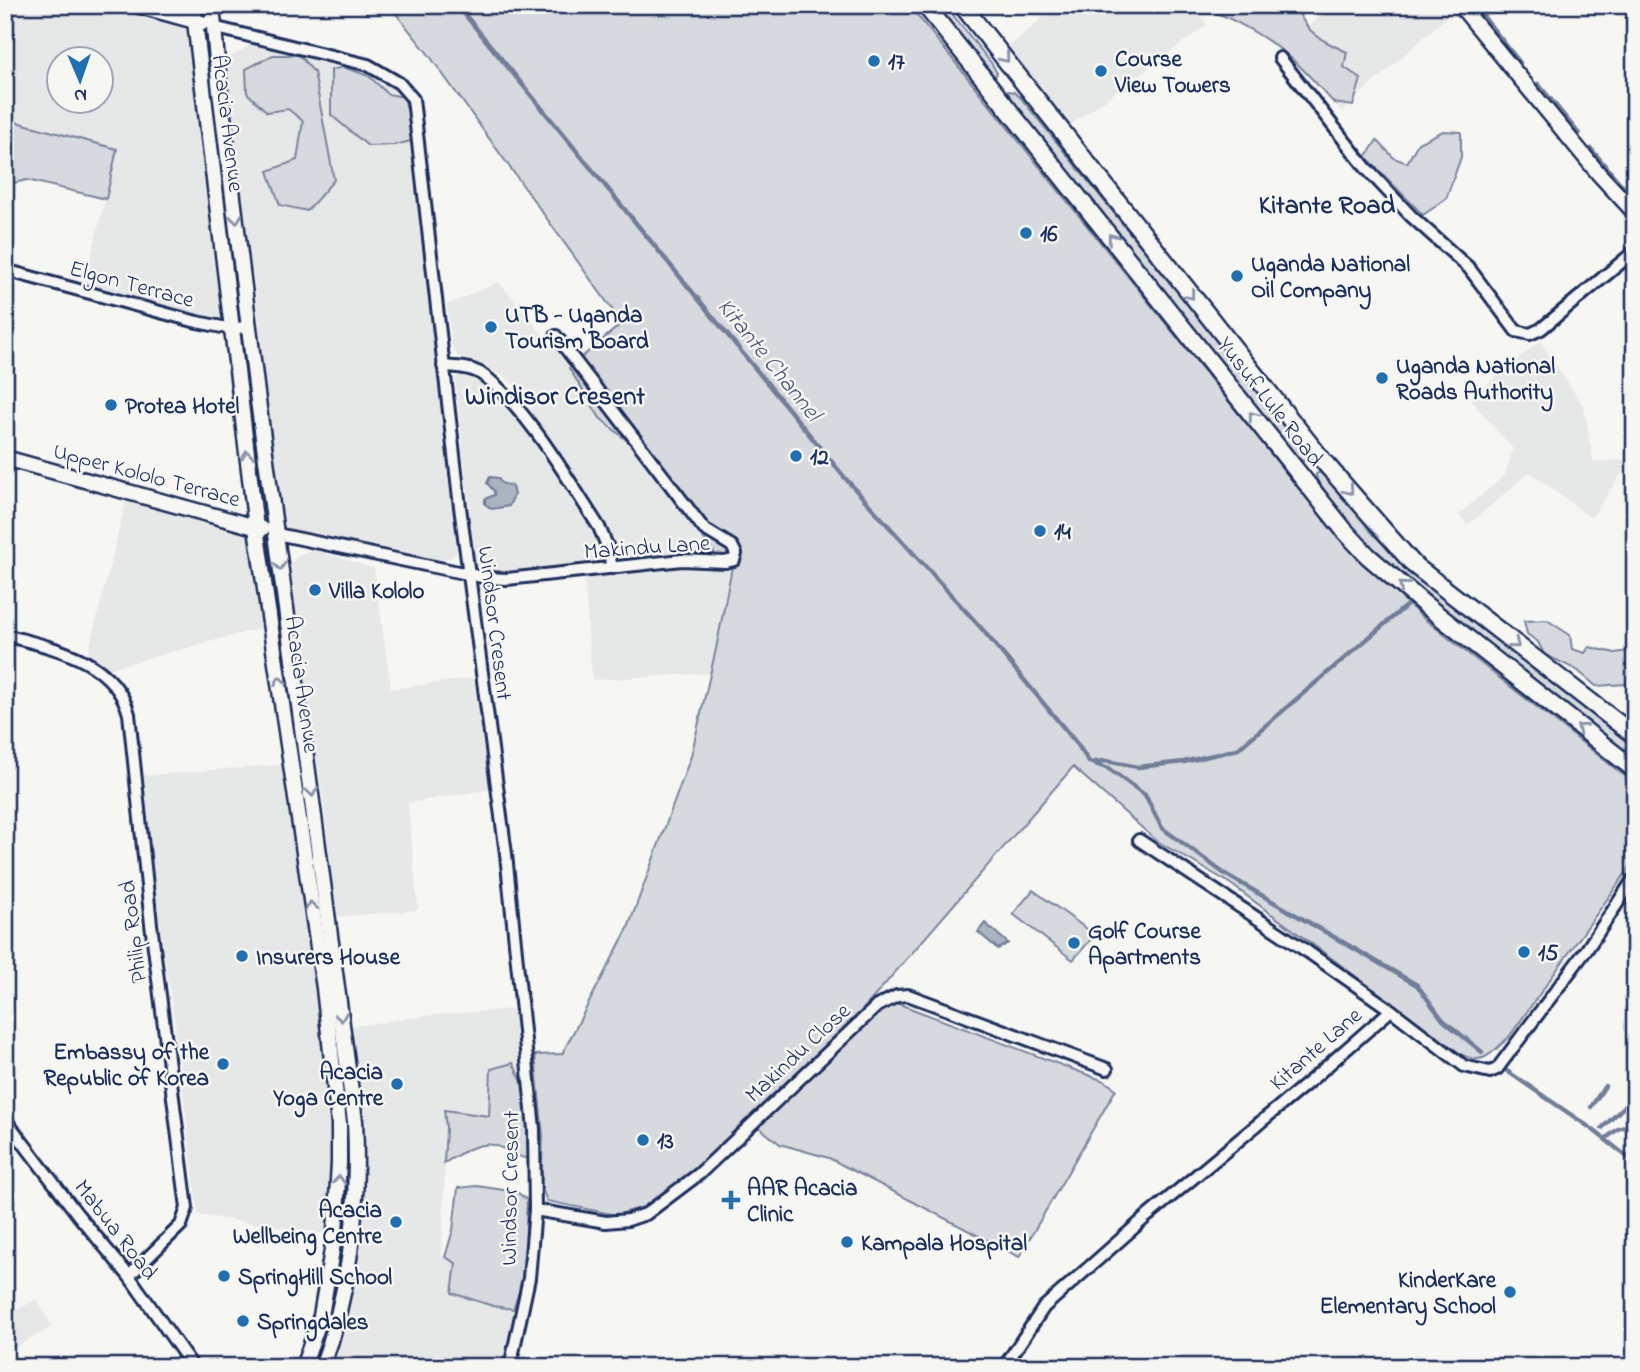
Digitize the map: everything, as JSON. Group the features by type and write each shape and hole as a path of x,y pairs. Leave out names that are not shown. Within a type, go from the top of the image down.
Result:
{"main road":[{"path":"137,5 213,27"},
{"name":"Acacia Avenue","path":"193,5 256,528 324,988 339,1124 340,1163 335,1232 321,1316 303,1367"},
{"name":"Acacia Avenue","path":"212,5 250,326 355,1121 354,1223 340,1308 323,1367"},
{"name":"Yusuf Lule Road","path":"925,5 1344,530 1424,604 1635,770"},
{"name":"Yusuf Lule Road","path":"962,5 1324,461 1414,565 1635,736"},
{"path":"1460,5 1599,174 1635,213"},
{"name":"Upper Kololo Terrace","path":"5,458 277,534"},
{"path":"1303,478 1324,461"}],"street":[{"name":"Windsor Cresent","path":"213,27 368,65 399,83 413,99 443,366 506,854 534,1129 535,1210 529,1278 510,1367"},
{"path":"1280,58 1366,168 1411,216 1469,268 1517,331 1530,334 1541,329 1635,251"},
{"name":"Elgon Terrace","path":"5,270 182,318 232,329 250,326"},
{"name":"Makindu Lane","path":"277,534 469,574 507,579 682,560 734,560 736,554 732,546 704,529 556,336"},
{"path":"443,366 461,367 480,373 513,404 599,527 608,548 612,568"},
{"name":"Philip Road","path":"5,635 88,661 124,698 128,714 187,1208 181,1225 129,1276"},
{"path":"1139,840 1391,1010"},
{"name":"Kitante Lane","path":"1004,1367 1044,1307 1391,1010 1464,1066 1490,1072 1497,1069 1587,949 1635,877"},
{"name":"Makindu Close","path":"535,1210 606,1222 628,1220 646,1214 699,1174 877,1006 897,996 908,995 1107,1069"},
{"name":"Mabua Road","path":"5,1119 78,1215 129,1276 193,1367"}],"shaded area":[{"path":"13,5 108,5 176,23 188,33 201,52 215,169 236,304 235,318 219,322 84,286 117,149 5,118 5,32"},
{"path":"389,5 909,5 1342,542 1423,618 1635,784 1635,860 1509,1037 1482,1058 1469,1058 1461,1054 1228,882 1157,841 1073,767 827,1051 891,1001 1104,1081 1116,1089 1019,1257 829,1158 780,1144 756,1125 666,1200 616,1215 547,1201 541,1186 543,1136 535,1055 562,1054 628,928 691,756 733,562 714,564 714,552 637,449 600,418 569,368 622,323 429,55"},
{"path":"935,5 945,5 992,64 997,73 995,77"},
{"path":"1058,5 1189,5 1207,25 1066,128 1002,52"},
{"path":"1204,5 1323,5 1297,10 1317,36 1347,52 1344,67 1361,79 1353,106 1334,103 1284,52 1251,30 1204,8"},
{"path":"1329,5 1447,5 1452,12 1342,111 1286,55"},
{"path":"250,45 308,56 371,73 391,82 400,91 411,111 460,543 456,553 450,558 435,560 371,544 295,536 285,533 281,525 266,406 256,294 240,191 225,60"},
{"path":"273,55 299,55 314,72 334,180 307,211 280,205 268,171 297,160 303,121 288,109 267,112 247,93 246,69"},
{"path":"343,67 369,76 388,94 404,97 415,140 395,145 368,146 331,115 331,70"},
{"path":"1008,91 1021,98 1306,451 1308,457 1305,461 1299,460 1010,100 1006,94"},
{"path":"5,119 117,149 106,199 27,180 5,185"},
{"path":"1443,131 1461,132 1461,157 1446,199 1423,215 1366,157 1377,140 1394,158 1407,163 1418,143"},
{"path":"499,282 563,359 600,418 637,449 715,552 625,561 615,555 608,532 516,387 502,375 458,356 452,347 447,305"},
{"path":"1540,341 1584,407 1593,461 1631,460 1591,518 1530,472 1468,525 1458,515 1505,475 1513,449 1470,399"},
{"path":"459,375 485,385 507,402 599,539 604,549 601,560 497,572 481,571 476,565 455,378"},
{"path":"1320,472 1326,475 1374,535 1418,578 1635,744 1635,759 1420,593 1383,560 1342,514 1317,480 1316,474"},
{"path":"490,477 498,478 501,483 512,486 514,495 509,506 492,509 485,504 485,499 494,495 487,483"},
{"path":"126,502 192,517 253,523 269,626 108,669 87,657"},
{"path":"314,550 374,568 391,689 473,678 492,789 408,803 418,910 336,917 324,806 288,576 290,565 298,555"},
{"path":"733,562 711,673 592,680 584,577"},
{"path":"1547,620 1570,635 1572,649 1585,653 1589,647 1615,653 1635,650 1635,680 1626,684 1596,686 1577,670 1544,654 1538,642 1527,634 1524,621"},
{"path":"288,764 340,1134 334,1235 198,1215 175,1024 152,878 140,776"},
{"path":"1033,890 1095,935 1073,960 1013,914"},
{"path":"985,923 1008,943 998,949 978,932"},
{"path":"516,1009 527,1126 446,1128 442,1256 456,1263 524,1279 504,1367 367,1367 333,1356 352,1285 348,1027 433,1015"},
{"path":"513,1063 525,1088 529,1159 497,1146 483,1145 469,1149 444,1163 444,1110 489,1116 491,1069"},
{"path":"477,1186 517,1192 527,1200 524,1279 513,1309 493,1306 452,1293 456,1263 445,1257 453,1230 458,1188"},
{"path":"37,1299 52,1327 10,1350 5,1341 5,1316"}],"waterway":[{"name":"Kitante Channel","path":"457,5 845,478 982,629 1089,762"},
{"path":"1474,5 1520,63"},
{"path":"1538,84 1579,134"},
{"path":"1591,149 1635,201"},
{"path":"1094,762 1106,761 1138,767 1184,762 1238,749 1407,605"},
{"path":"1089,762 1109,769 1145,795 1162,828 1225,874 1417,985 1443,1020 1482,1052"},
{"name":"Kitante Channel","path":"1504,1069 1592,1129 1635,1163"},
{"path":"1591,1107 1605,1086"},
{"path":"1602,1128 1629,1102"},
{"path":"1605,1139 1618,1129 1635,1123"}],"place":[{"name":"17","path":"874,61"},
{"name":"Course View Towers","path":"1101,71"},
{"name":"16","path":"1026,233"},
{"name":"Uganda National Oil Company","path":"1237,276"},
{"name":"UTB - Uganda Tourism Board","path":"491,327"},
{"name":"Uganda National Roads Authority","path":"1382,378"},
{"name":"Protea Hotel","path":"111,405"},
{"name":"12","path":"796,456"},
{"name":"14","path":"1040,531"},
{"name":"Villa Kololo","path":"315,590"},
{"name":"Golf Course Apartments","path":"1074,943"},
{"name":"15","path":"1524,952"},
{"name":"Insurers House","path":"242,956"},
{"name":"Embassy of the Republic of Korea","path":"223,1064"},
{"name":"Acacia Yoga Centre","path":"397,1084"},
{"name":"13","path":"643,1140"},
{"name":"AAR Acacia Clinic","path":"731,1200"},
{"name":"Acacia Wellbeing Centre","path":"396,1222"},
{"name":"Kampala Hospital","path":"847,1242"},
{"name":"SpringHill School","path":"224,1276"},
{"name":"KinderKare Elementary School","path":"1510,1292"},
{"name":"Springdales","path":"243,1321"}],"district":[{"name":"Kitante Road","path":"1327,204"},
{"name":"Windisor Cresent","path":"555,395"}]}
